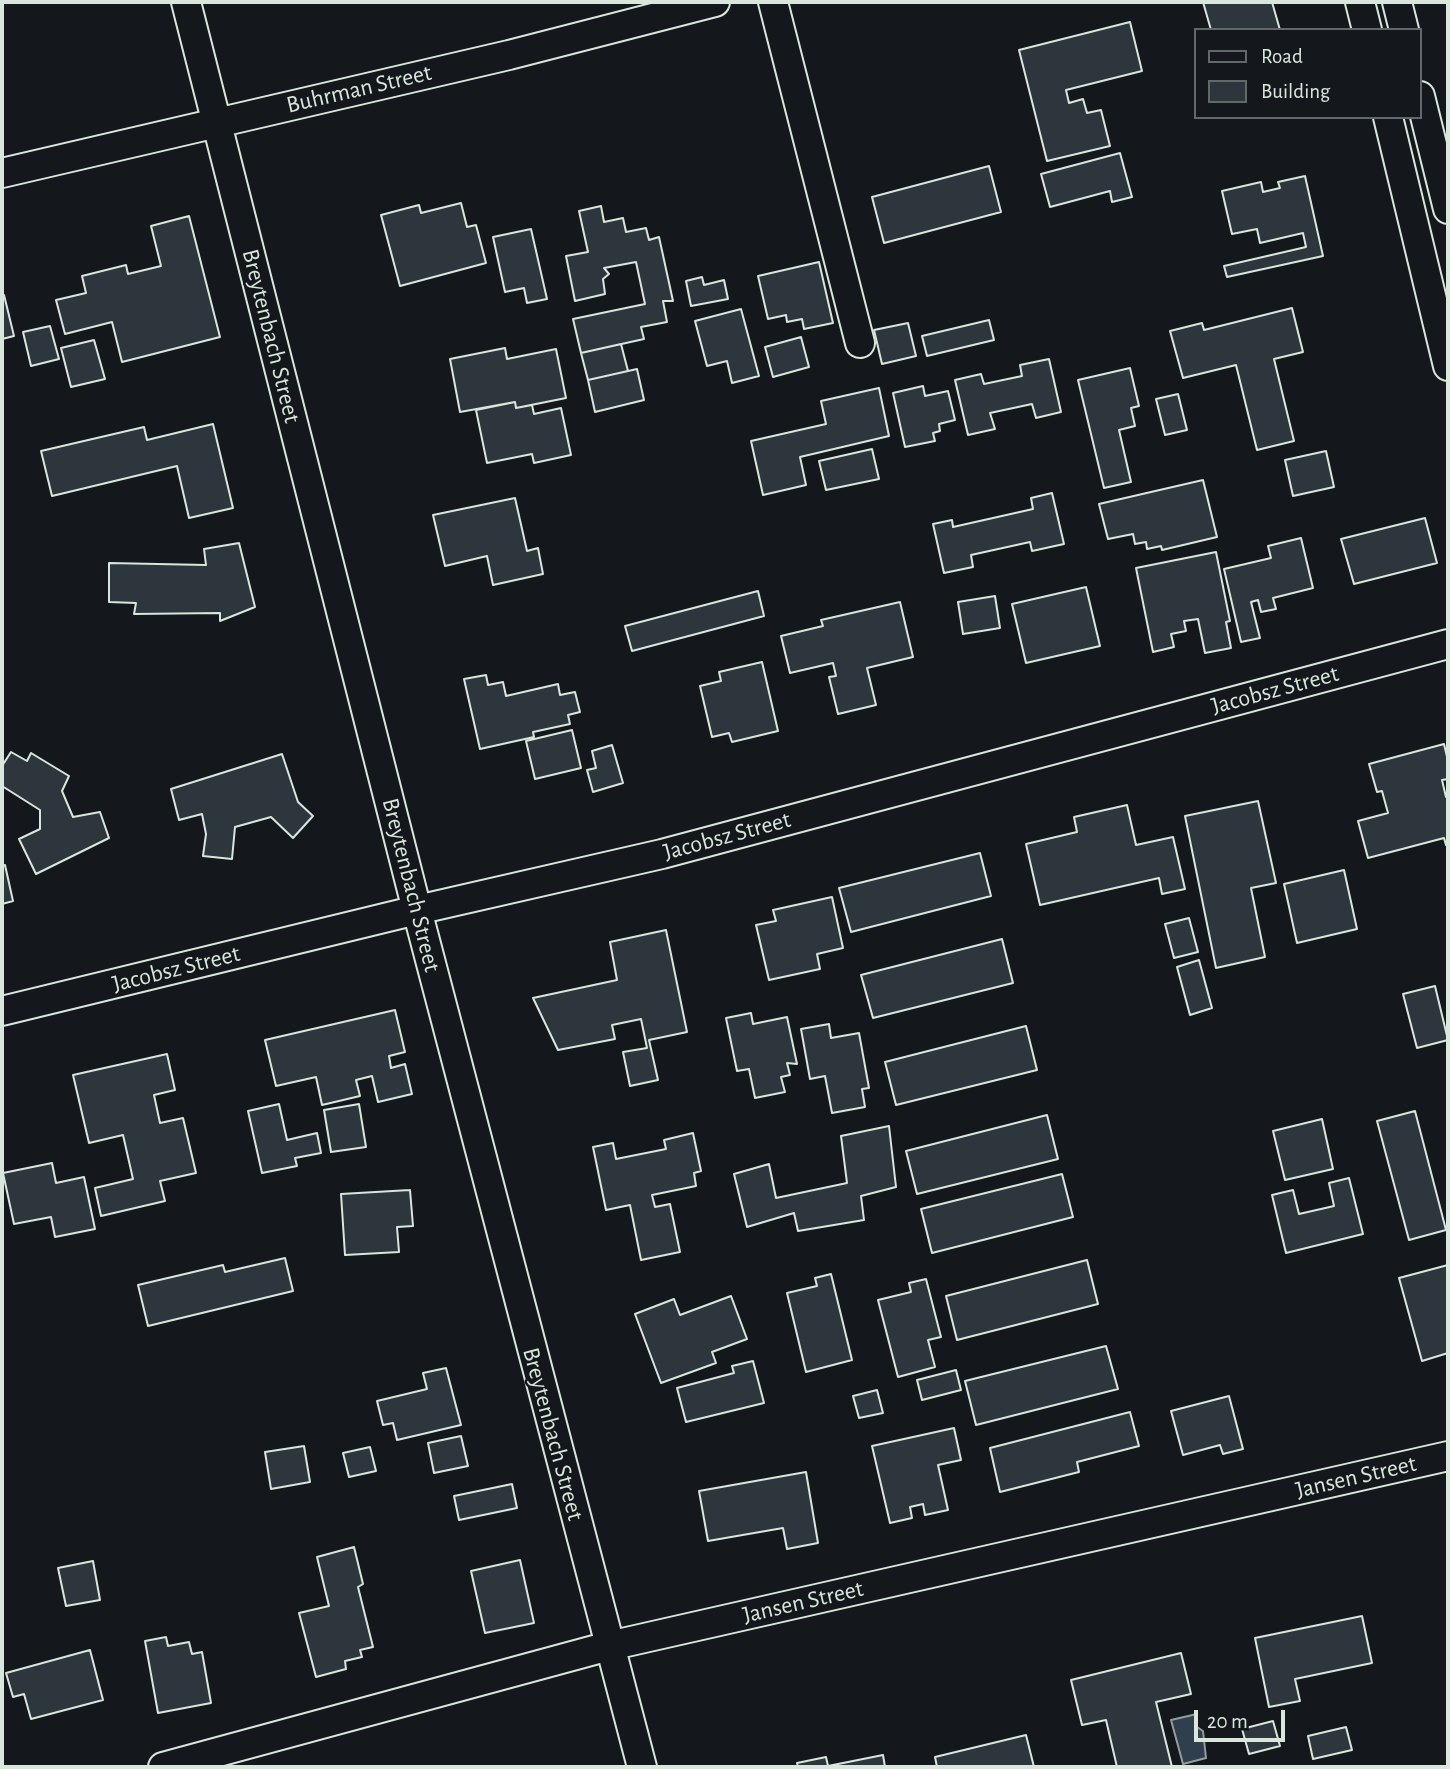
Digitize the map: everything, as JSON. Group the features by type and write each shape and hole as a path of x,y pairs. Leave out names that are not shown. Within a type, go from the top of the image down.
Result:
{"street":[{"name":"Breytenbach Street","path":"186,2 417,910 642,1767"},
{"name":"Buhrman Street","path":"2,173 216,121 509,55 715,2"},
{"path":"773,2 860,343"},
{"path":"1360,2 1366,28"},
{"path":"1397,2 1404,28"},
{"path":"1422,104 1448,209"},
{"path":"1388,119 1448,366"},
{"name":"Jacobsz Street","path":"2,1011 417,910 662,854 1448,644"},
{"name":"Jansen Street","path":"163,1767 609,1646 1448,1456"}],"water":[{"path":"1197,1714 1197,1727 1203,1731 1206,1758 1183,1764 1171,1720"}],"building":[{"path":"1203,2 1272,2 1279,28 1210,28"},
{"path":"1130,22 1142,71 1066,90 1069,103 1083,99 1087,113 1101,110 1110,146 1047,161 1019,50"},
{"path":"1120,153 1132,197 1112,202 1110,191 1050,207 1041,174"},
{"path":"989,166 1001,212 884,243 872,197"},
{"path":"1305,176 1323,256 1227,277 1224,266 1306,247 1303,233 1260,243 1257,229 1232,234 1222,191 1261,182 1263,192 1280,188 1278,182"},
{"path":"461,203 467,227 476,225 486,263 400,286 381,215 419,205 421,213"},
{"path":"601,206 604,222 623,218 626,232 646,228 649,240 659,237 673,301 663,301 667,322 641,327 644,339 581,353 573,319 645,304 636,262 604,268 609,274 603,279 605,294 575,301 566,256 588,252 579,211"},
{"path":"189,216 220,337 122,362 112,322 65,334 56,300 86,293 82,276 126,265 128,274 161,266 151,226"},
{"path":"531,229 547,299 527,303 524,288 505,292 493,237"},
{"path":"819,262 833,323 804,329 802,319 787,322 786,315 768,319 758,276"},
{"path":"702,277 704,285 724,280 728,299 691,306 686,281"},
{"path":"4,295 14,336 2,339 2,296"},
{"path":"1292,308 1303,352 1274,359 1294,441 1257,450 1236,365 1183,378 1170,331 1202,323 1204,330"},
{"path":"741,309 759,376 732,383 727,361 707,366 695,321"},
{"path":"989,320 994,340 927,356 922,336"},
{"path":"908,323 916,356 882,364 874,330"},
{"path":"50,326 59,359 31,366 23,332"},
{"path":"801,337 809,367 773,377 765,347"},
{"path":"94,340 105,379 71,387 61,348"},
{"path":"621,344 628,371 588,380 581,353"},
{"path":"505,348 507,359 556,349 566,398 516,408 515,402 460,412 450,359"},
{"path":"1049,359 1061,412 1036,418 1032,404 990,413 995,429 968,435 955,380 981,374 984,384 1022,376 1020,365"},
{"path":"1130,368 1139,406 1131,408 1135,426 1119,430 1131,482 1104,488 1078,380"},
{"path":"637,369 644,400 595,412 588,380"},
{"path":"923,386 925,396 948,391 955,420 939,424 940,431 933,433 935,441 905,447 893,393"},
{"path":"879,388 889,436 800,457 806,485 763,495 751,441 826,424 821,401"},
{"path":"1178,394 1187,430 1165,435 1156,399"},
{"path":"515,402 516,408 532,405 534,414 561,408 571,455 534,463 532,454 487,463 476,410"},
{"path":"213,424 233,508 189,518 177,466 52,496 41,451 144,427 147,440"},
{"path":"872,449 879,479 826,490 819,461"},
{"path":"1326,451 1334,487 1293,496 1285,460"},
{"path":"1203,480 1217,537 1162,550 1161,546 1147,549 1146,542 1135,544 1133,534 1108,539 1099,504"},
{"path":"1052,493 1064,544 1032,551 1030,542 971,555 973,567 944,573 933,524 952,520 953,527 1033,509 1031,498"},
{"path":"515,498 527,551 538,548 543,574 493,585 487,556 445,566 433,515"},
{"path":"1425,518 1437,563 1354,584 1341,539"},
{"path":"1301,538 1313,588 1273,598 1276,609 1261,612 1258,600 1251,602 1260,638 1241,642 1224,569 1271,558 1268,546"},
{"path":"239,543 255,607 220,621 220,613 134,614 136,603 109,602 109,563 206,565 204,549"},
{"path":"1216,552 1230,621 1226,622 1231,648 1205,653 1198,619 1184,621 1186,631 1171,634 1174,647 1153,652 1136,568"},
{"path":"1086,587 1100,646 1026,663 1012,604"},
{"path":"758,591 764,616 632,651 625,626"},
{"path":"995,596 1000,628 963,634 958,602"},
{"path":"900,602 913,657 867,668 876,705 838,714 829,677 836,676 833,663 790,673 781,636 823,626 821,620"},
{"path":"762,662 778,731 732,742 729,733 712,737 700,686 721,681 719,672"},
{"path":"486,675 488,685 503,682 506,696 558,684 560,695 575,692 580,712 568,715 570,724 533,732 534,737 480,749 464,679"},
{"path":"572,730 581,768 535,779 526,741"},
{"path":"1444,744 1448,779 1442,780 1448,797 1448,844 1446,845 1444,838 1368,858 1358,821 1388,813 1382,791 1377,792 1369,764"},
{"path":"612,745 623,783 593,792 587,770 596,768 592,751"},
{"path":"11,752 27,761 31,753 69,776 62,791 73,817 100,812 109,838 36,874 19,839 40,829 40,810 2,786 2,766"},
{"path":"282,754 298,802 313,816 293,838 271,817 235,827 232,859 203,856 206,834 202,814 179,820 171,789"},
{"path":"1258,801 1276,883 1251,888 1265,957 1216,968 1185,816"},
{"path":"1127,805 1136,845 1173,837 1185,889 1162,894 1159,878 1040,905 1026,844 1077,832 1074,817"},
{"path":"980,853 991,896 851,932 839,888"},
{"path":"5,865 13,901 2,904 2,866"},
{"path":"1344,870 1357,929 1297,943 1284,884"},
{"path":"832,897 843,948 817,954 820,969 769,980 756,925 776,921 773,910"},
{"path":"1189,918 1198,952 1174,958 1165,924"},
{"path":"666,930 687,1032 649,1040 658,1080 630,1086 623,1052 647,1048 641,1019 612,1025 615,1039 558,1050 533,998 617,980 610,942"},
{"path":"1002,939 1013,983 873,1018 861,975"},
{"path":"1199,960 1212,1008 1190,1015 1177,967"},
{"path":"1435,986 1448,1040 1417,1048 1403,994"},
{"path":"395,1010 405,1052 389,1056 391,1068 405,1064 412,1094 378,1102 372,1076 356,1080 360,1096 322,1105 316,1077 276,1086 265,1040"},
{"path":"751,1013 753,1024 787,1017 797,1064 787,1063 790,1075 781,1077 785,1092 755,1098 749,1069 737,1071 726,1018"},
{"path":"829,1024 831,1038 859,1033 869,1088 862,1089 865,1107 832,1113 825,1076 810,1079 801,1029"},
{"path":"1026,1026 1037,1070 896,1105 885,1062"},
{"path":"167,1054 175,1090 154,1095 160,1123 183,1118 196,1173 160,1181 165,1201 101,1216 95,1188 133,1179 123,1135 89,1143 73,1075"},
{"path":"279,1104 287,1140 317,1133 321,1153 295,1158 297,1166 262,1173 248,1111"},
{"path":"359,1104 366,1147 331,1152 324,1110"},
{"path":"1415,1111 1446,1230 1409,1240 1377,1121"},
{"path":"1047,1115 1058,1159 917,1194 906,1151"},
{"path":"1322,1119 1333,1169 1285,1180 1273,1131"},
{"path":"889,1126 896,1187 861,1196 864,1220 798,1231 794,1213 747,1227 734,1174 769,1164 776,1198 847,1183 841,1136"},
{"path":"693,1133 701,1171 694,1173 696,1186 652,1195 655,1207 670,1204 680,1252 641,1260 630,1205 606,1210 593,1147 613,1143 616,1159 666,1149 664,1140"},
{"path":"52,1163 56,1183 84,1177 95,1229 55,1237 51,1217 14,1224 3,1173"},
{"path":"1062,1174 1073,1217 932,1253 921,1209"},
{"path":"1349,1178 1363,1234 1286,1253 1272,1195 1293,1190 1299,1214 1334,1206 1329,1183"},
{"path":"410,1190 413,1226 397,1227 399,1252 345,1255 341,1194"},
{"path":"285,1258 293,1291 148,1326 138,1285 223,1265 225,1272"},
{"path":"1087,1260 1098,1304 957,1340 946,1296"},
{"path":"1448,1265 1448,1353 1422,1361 1399,1278"},
{"path":"831,1274 852,1360 806,1372 787,1293 817,1286 815,1278"},
{"path":"926,1279 941,1337 928,1340 935,1367 898,1377 878,1300 911,1292 909,1283"},
{"path":"731,1296 747,1339 712,1352 716,1363 661,1383 635,1314 674,1299 680,1315"},
{"path":"1106,1346 1118,1389 976,1425 965,1381"},
{"path":"753,1361 764,1403 686,1422 677,1388 734,1373 732,1366"},
{"path":"446,1368 461,1425 397,1440 393,1423 383,1425 377,1401 427,1389 423,1373"},
{"path":"956,1370 961,1390 922,1400 917,1380"},
{"path":"877,1390 883,1413 859,1418 853,1396"},
{"path":"1229,1396 1243,1449 1223,1454 1220,1445 1183,1455 1171,1411"},
{"path":"1130,1412 1139,1446 1077,1462 1079,1472 1000,1492 990,1448"},
{"path":"954,1428 961,1460 938,1465 948,1510 925,1515 923,1504 910,1507 912,1518 890,1523 872,1446"},
{"path":"461,1436 468,1466 434,1473 428,1443"},
{"path":"304,1446 310,1482 271,1489 265,1452"},
{"path":"370,1447 376,1471 349,1477 343,1453"},
{"path":"806,1472 818,1543 787,1549 783,1528 708,1541 699,1491"},
{"path":"512,1484 517,1508 459,1520 454,1496"},
{"path":"354,1547 363,1584 358,1587 373,1647 360,1650 362,1657 345,1661 346,1669 316,1677 299,1613 329,1606 317,1557"},
{"path":"520,1560 534,1623 485,1633 471,1571"},
{"path":"93,1561 100,1600 66,1606 58,1568"},
{"path":"1362,1616 1372,1663 1295,1679 1300,1701 1269,1707 1255,1638"},
{"path":"166,1637 168,1646 189,1642 192,1654 202,1652 211,1703 158,1713 145,1641"},
{"path":"90,1650 103,1700 31,1719 24,1694 13,1697 6,1673"},
{"path":"1181,1653 1191,1694 1156,1702 1172,1767 1117,1767 1106,1720 1082,1725 1071,1680"},
{"path":"1273,1721 1280,1746 1249,1754 1242,1729"},
{"path":"1346,1727 1352,1750 1313,1759 1308,1736"},
{"path":"1026,1735 1034,1767 937,1767 935,1757"},
{"path":"883,1755 885,1767 798,1767 797,1763 826,1757 828,1766"}]}
